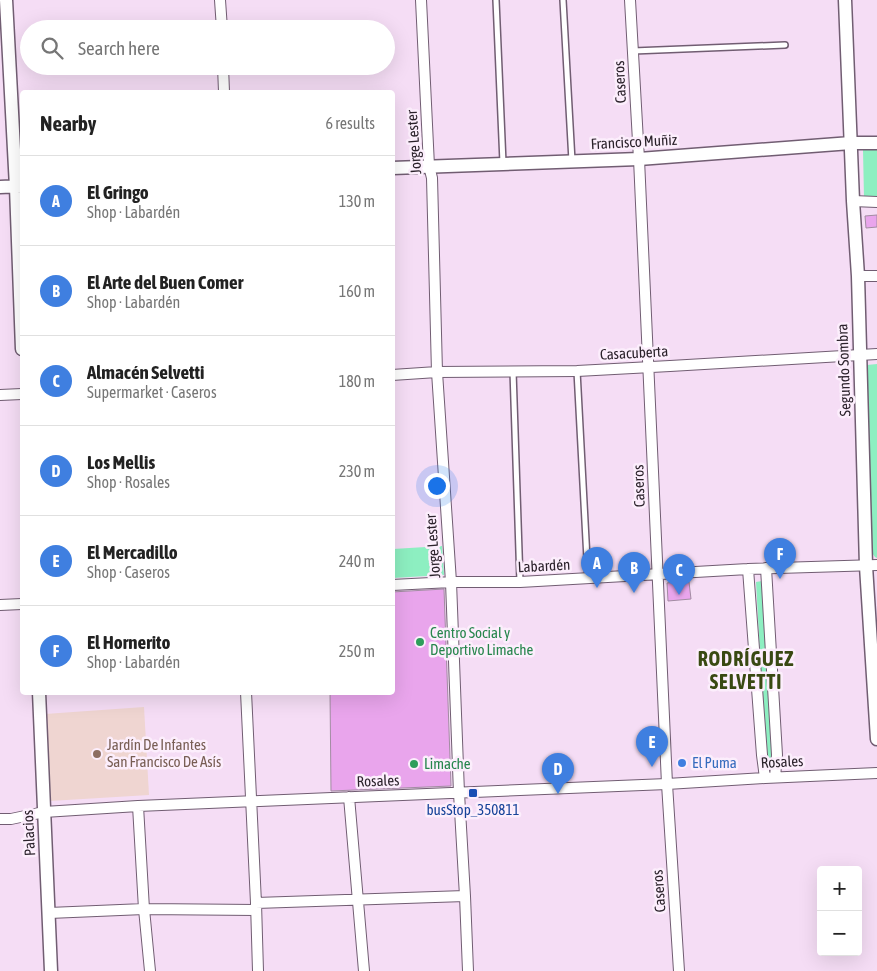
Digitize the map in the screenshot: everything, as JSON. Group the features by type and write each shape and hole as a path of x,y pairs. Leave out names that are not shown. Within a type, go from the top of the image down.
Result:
{"street":[{"path":"6,0 19,186 20,240"},
{"path":"220,0 221,20"},
{"name":"Jorge Lester","path":"421,0 429,166 432,178 437,372 451,582 468,971"},
{"name":"Caseros","path":"630,0 667,784 679,971"},
{"name":"Segundo Sombra","path":"845,0 860,355 872,566 877,739"},
{"path":"223,75 224,90"},
{"name":"Francisco Muñiz","path":"395,168 639,159 852,143 877,143"},
{"path":"0,187 19,186"},
{"path":"853,202 877,202"},
{"path":"858,276 877,276"},
{"name":"Casacuberta","path":"395,375 437,372 576,371 877,354"},
{"path":"0,394 20,394"},
{"name":"Labardén","path":"395,585 451,582 520,582 766,568 872,566"},
{"path":"766,568 777,755 770,778"},
{"path":"748,569 762,755 770,778"},
{"path":"0,604 20,604"},
{"name":"Palacios","path":"39,695 51,971"},
{"path":"246,695 258,971"},
{"name":"Rosales","path":"0,819 11,819 44,812 138,806 667,784 877,773"},
{"path":"349,796 364,971"},
{"path":"138,806 150,971"},
{"path":"49,913 256,907 358,899 465,896"}],"lane":[{"path":"496,0 503,164"},
{"path":"563,0 572,161"},
{"path":"633,52 785,45"},
{"path":"513,371 520,582"},
{"path":"576,371 588,578"}],"shaded area":[{"name":"Jardín De Infantes San Francisco De Asís","path":"144,707 149,795 50,801 45,714"}],"green space":[{"path":"863,150 877,150 877,198 864,198"},
{"path":"877,364 877,558 872,553 865,368 867,365"},
{"path":"442,546 444,575 395,578 395,549"},
{"path":"762,581 772,762 766,763 756,582"}],"building":[{"path":"877,215 877,227 866,228 865,216"},
{"path":"689,582 691,599 668,601 667,583"},
{"name":"Centro Social y Deportivo Limache","path":"444,589 451,786 331,791 330,695 395,695 395,592"}],"place":[{"name":"El Hornerito","path":"780,579"},
{"name":"El Gringo","path":"597,588"},
{"name":"El Arte del Buen Comer","path":"634,593"},
{"name":"Almacén Selvetti","path":"679,595"},
{"name":"Centro Social y Deportivo Limache","path":"420,642"},
{"name":"Jardín De Infantes San Francisco De Asís","path":"97,754"},
{"name":"El Puma","path":"682,763"},
{"name":"Limache","path":"414,764"},
{"name":"El Mercadillo","path":"652,767"},
{"name":"busStop_350811","path":"473,793"},
{"name":"Los Mellis","path":"558,794"}],"district":[{"name":"RODRÍGUEZ SELVETTI","path":"746,670"}]}
